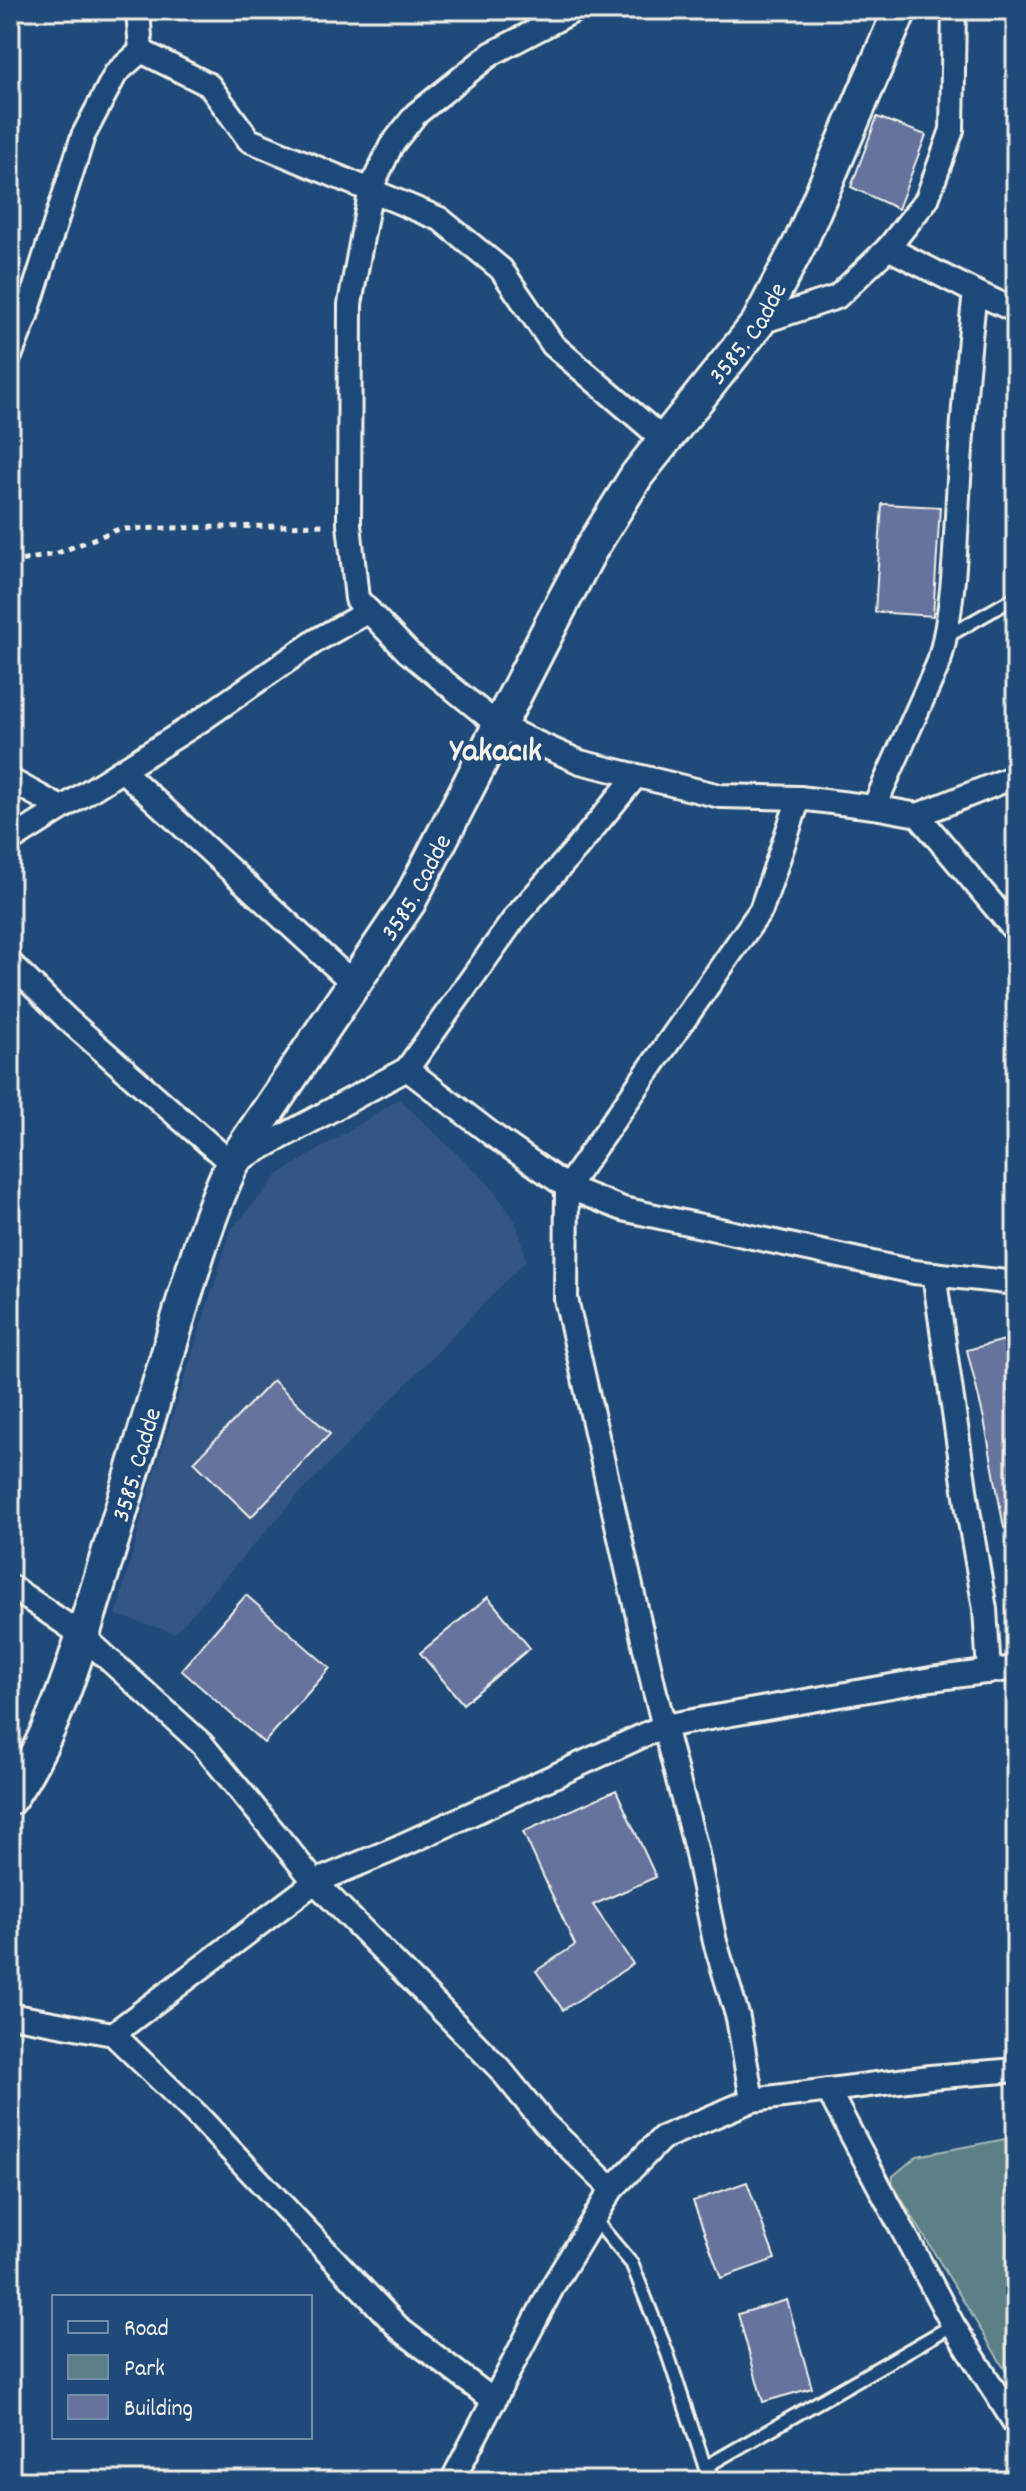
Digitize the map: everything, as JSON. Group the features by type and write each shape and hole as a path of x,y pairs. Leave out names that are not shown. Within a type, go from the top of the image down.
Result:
{"main road":[{"name":"3585. Cadde","path":"10,1798 45,1736 83,1636 198,1253 216,1199 232,1164 409,902 591,549 637,475 758,323 802,239 900,10"}],"street":[{"path":"138,10 141,51"},
{"path":"575,10 491,54 416,114 391,146 371,188 350,304 349,524 357,599 408,652 499,726 580,762 720,796 799,798 918,815 1016,776"},
{"path":"758,323 837,297 888,248 927,199 952,130 954,10"},
{"path":"141,51 209,85 249,140 440,219 501,269 553,345 665,441"},
{"path":"10,356 26,316 83,136 116,73 141,51"},
{"path":"888,248 1016,311"},
{"path":"874,807 939,662 946,637 955,581 966,366 975,292"},
{"path":"10,841 123,771 317,640 369,611"},
{"path":"123,771 355,985"},
{"path":"10,963 67,1019 232,1164 407,1069 517,915 636,776"},
{"path":"10,780 61,808"},
{"path":"752,2100 738,2018 715,1942 696,1849 664,1726 566,1299 567,1187 761,910 799,798"},
{"path":"918,815 1016,932"},
{"path":"407,1069 567,1187 623,1209 934,1274 1016,1283"},
{"path":"934,1274 985,1609 989,1672"},
{"path":"10,1586 83,1636 202,1744 315,1882 500,2069 544,2123 612,2189"},
{"path":"113,2034 315,1882 664,1726 931,1679 1016,1668"},
{"path":"10,2015 113,2034 196,2114 401,2330 494,2401"},
{"path":"452,2481 554,2284 612,2189 662,2138 752,2100 930,2077 1016,2070"},
{"path":"828,2090 953,2325 1016,2425"}],"lane":[{"path":"946,637 1016,597"},
{"path":"594,2219 632,2264 668,2355 705,2467 718,2481"},
{"path":"705,2467 953,2325"}],"path":[{"path":"10,563 55,554 119,529 349,524"}],"shaded area":[{"path":"399,1099 490,1185 516,1222 526,1260 293,1501 175,1633 116,1615 150,1488 231,1230 278,1175"}],"green space":[{"path":"1016,2137 1016,2388 892,2183 893,2176 917,2156"}],"building":[{"path":"877,117 926,135 898,209 851,187"},
{"path":"882,504 940,507 933,616 875,612"},
{"path":"1016,1337 1016,1527 1004,1528 984,1419 967,1350"},
{"path":"273,1380 330,1434 251,1517 194,1462"},
{"path":"246,1595 330,1668 264,1743 181,1670"},
{"path":"488,1597 530,1648 463,1704 420,1653"},
{"path":"616,1790 656,1877 593,1905 633,1964 563,2010 536,1971 575,1945 523,1832"},
{"path":"747,2182 775,2259 721,2278 693,2201"},
{"path":"787,2300 812,2388 763,2402 738,2314"}],"district":[{"name":"Yakacık","path":"496,748"}]}
